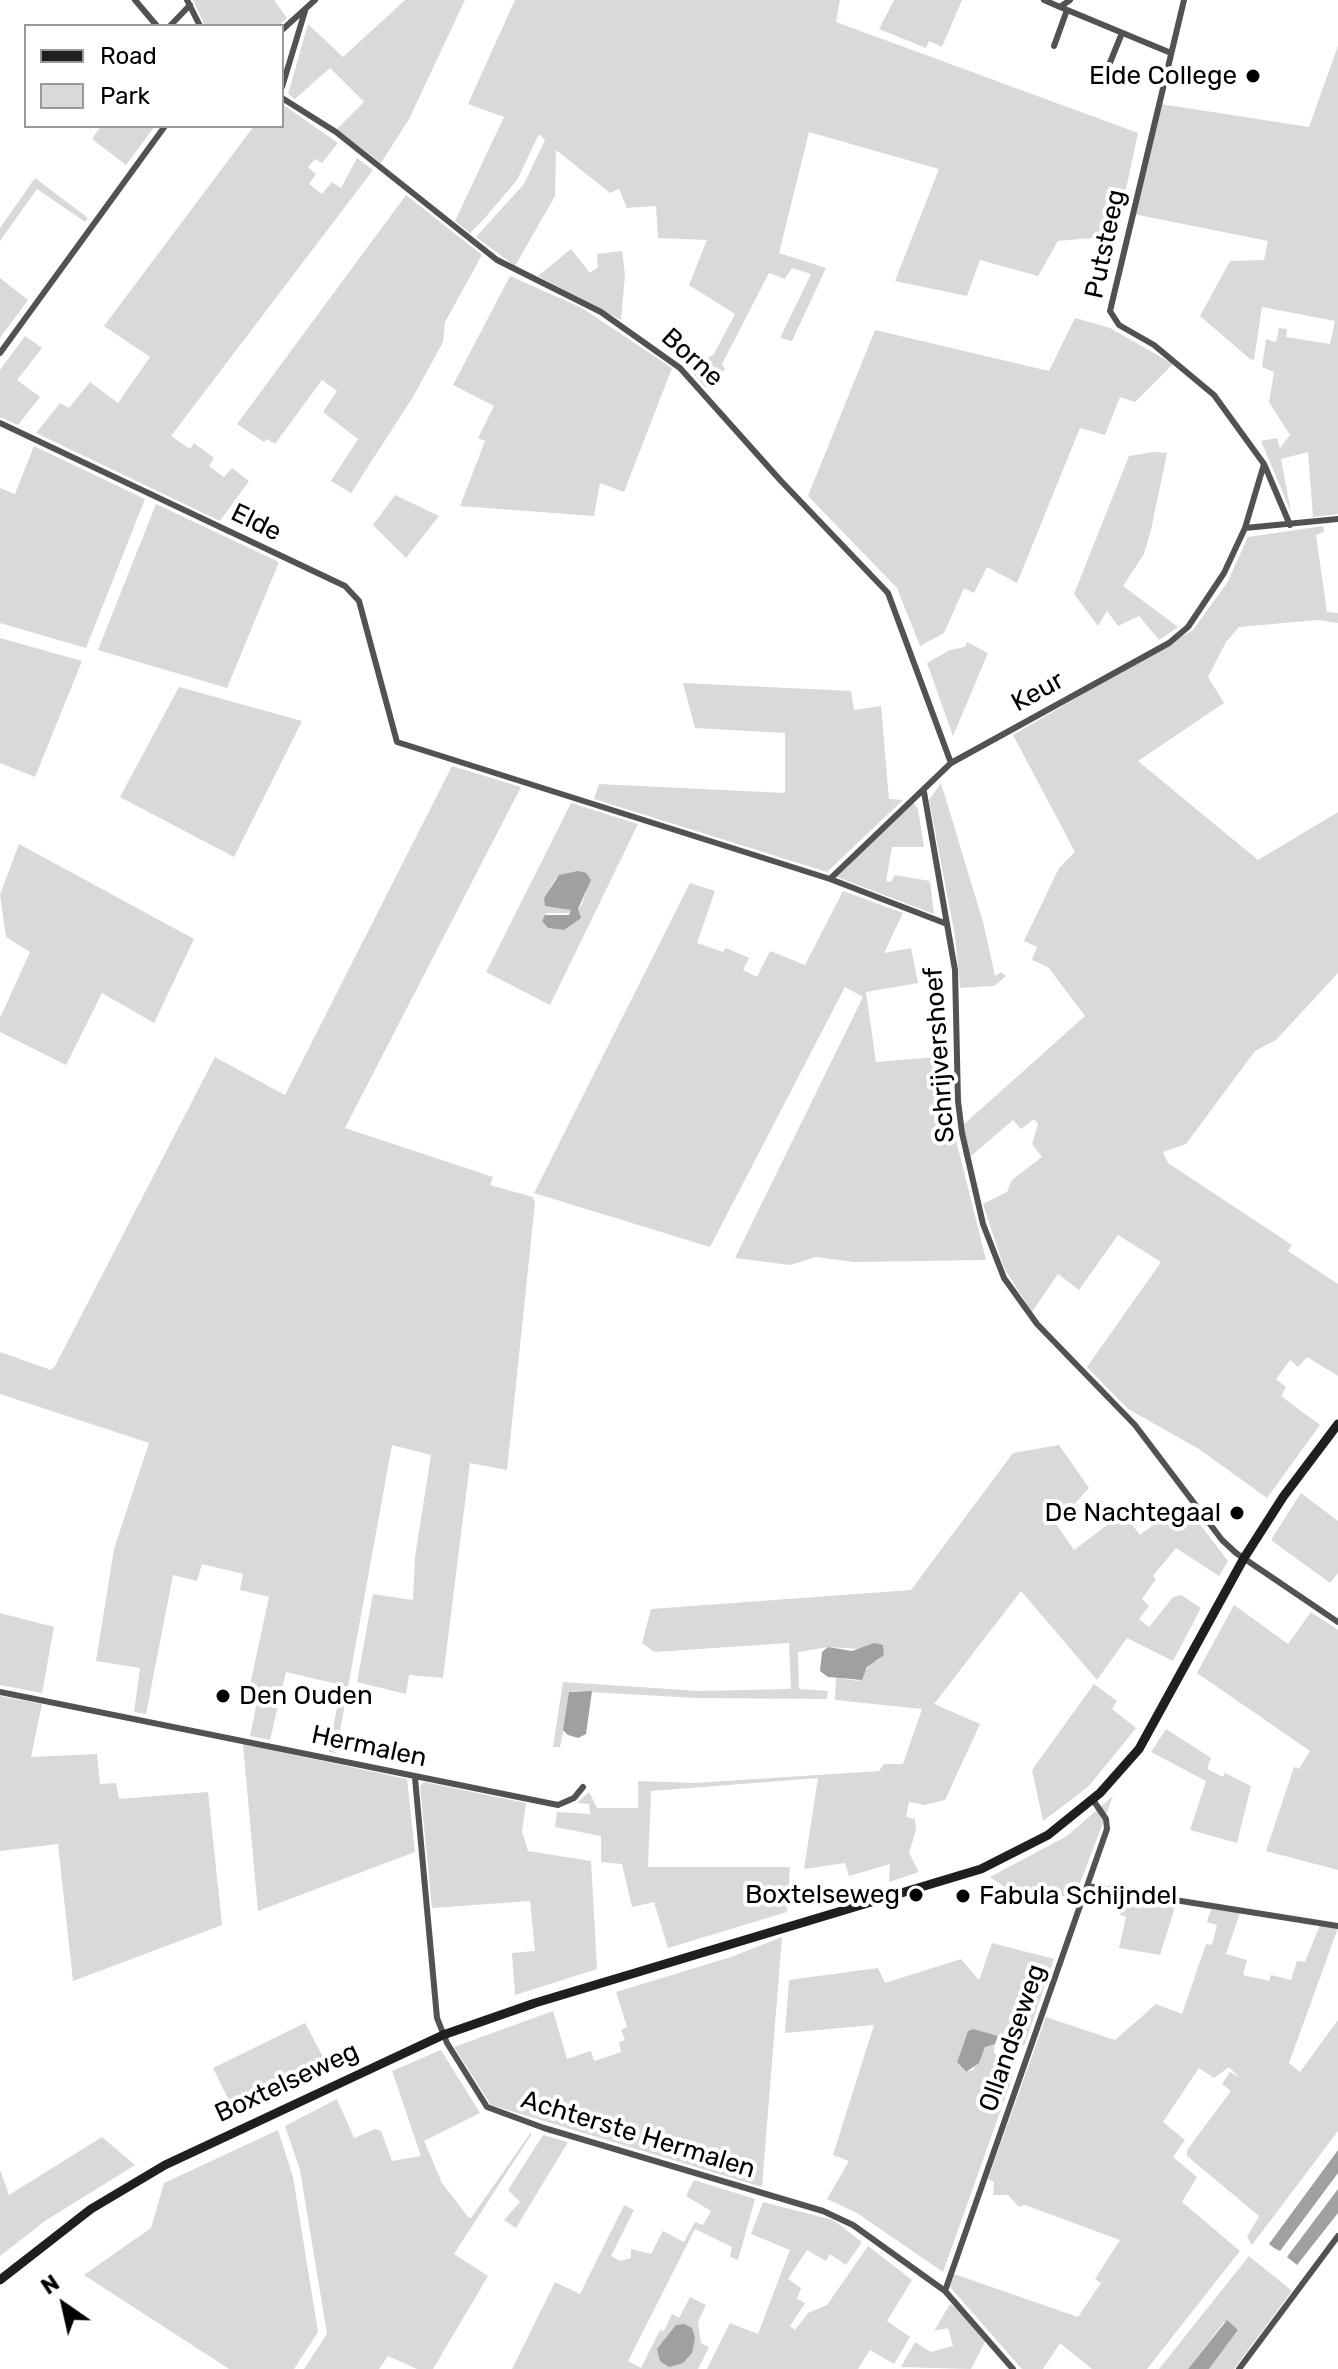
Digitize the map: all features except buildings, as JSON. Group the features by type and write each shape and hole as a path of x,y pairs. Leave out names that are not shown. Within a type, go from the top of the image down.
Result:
{"main road":[{"name":"Boxtelseweg","path":"0,2280 91,2209 165,2165 443,2035 535,2003 981,1869 1048,1835 1093,1800 1139,1749 1244,1558 1338,1424"}],"street":[{"path":"135,0 155,24"},
{"path":"284,28 315,0"},
{"path":"1044,0 1171,53"},
{"path":"1054,46 1063,8 1070,0"},
{"name":"Putsteeg","path":"1184,0 1110,311 1119,325 1166,354 1214,395 1264,464 1290,525"},
{"path":"172,24 188,3 199,24"},
{"path":"284,80 305,11"},
{"path":"1107,70 1122,33"},
{"name":"Borne","path":"284,99 336,132 497,260 601,312 680,368 781,481 888,593 951,763"},
{"path":"0,353 164,128"},
{"name":"Elde","path":"0,423 345,586 359,601 397,742 830,879"},
{"name":"Keur","path":"830,879 951,763 1169,643 1206,606 1245,528 1264,464"},
{"path":"1245,528 1338,519"},
{"name":"Schrijvershoef","path":"924,792 955,970 961,1123 993,1255 1037,1324 1135,1425 1222,1540 1338,1622"},
{"path":"830,879 947,924"},
{"name":"Hermalen","path":"0,1692 558,1805 574,1798 583,1787"},
{"name":"Achterste Hermalen","path":"415,1778 437,2018 443,2035 480,2099 498,2114 823,2211 853,2225 945,2291 1013,2369"},
{"name":"Ollandseweg","path":"945,2291 1107,1829 1106,1819 1093,1800"},
{"path":"1087,1886 1338,1926"},
{"path":"1239,2369 1338,2236"}],"green space":[{"path":"193,0 274,0 287,18 280,24 204,24"},
{"path":"405,0 465,0 409,119 381,163 337,129 364,102 330,68 295,99 288,94 308,24 343,57"},
{"path":"515,0 840,0 836,22 1138,133 1116,236 1058,241 1038,276 980,260 967,296 895,281 939,169 809,132 779,253 826,268 792,341 780,338 811,274 792,268 785,279 769,273 722,364 725,369 706,388 691,371 714,354 735,314 689,285 707,240 658,238 656,206 627,208 619,189 610,193 556,150 555,196 515,266 476,237 524,184 545,140 539,134 517,180 484,219 470,233 455,221 504,117 468,104"},
{"path":"894,0 962,0 942,47 929,41 926,48 879,29"},
{"path":"1338,46 1338,514 1313,517 1308,452 1281,459 1291,512 1261,441 1277,438 1280,448 1290,435 1269,402 1274,372 1262,367 1266,339 1276,342 1279,328 1287,329 1286,337 1330,344 1335,321 1262,307 1254,360 1250,359 1200,316 1230,261 1264,260 1268,241 1133,214 1161,104 1309,127"},
{"path":"284,105 338,143 322,163 315,159 308,167 316,174 309,184 322,194 332,182 341,188 357,158 373,170 171,436 190,449 194,443 214,458 209,466 224,477 232,468 249,481 220,521 36,433 60,403 69,408 90,382 118,403 150,357 104,326 252,128 284,128"},
{"path":"100,128 154,128 126,165 92,139"},
{"path":"35,178 88,218 85,222 37,189 0,241 0,228"},
{"path":"406,195 482,255 445,322 443,342 413,397 351,493 331,481 358,439 323,412 337,391 322,380 275,444 267,439 264,442 237,424"},
{"path":"571,249 590,273 598,267 597,254 622,251 625,275 621,320 538,276"},
{"path":"510,276 582,308 672,368 624,492 600,483 594,516 460,506 485,441 478,438 494,406 453,385"},
{"path":"0,278 28,300 0,338"},
{"path":"1075,318 1110,328 1173,364 1135,402 1120,397 1105,435 1080,428 1017,583 987,567 974,593 964,588 944,633 920,646 897,588 808,496 875,330 1049,371"},
{"path":"25,336 42,348 17,380 40,397 18,425 0,417 0,370"},
{"path":"34,446 145,499 86,648 0,623 0,488 15,494"},
{"path":"1167,453 1151,530 1144,554 1123,586 1178,627 1159,640 1139,616 1118,626 1107,611 1098,626 1074,594 1129,456"},
{"path":"395,495 439,516 406,558 373,525"},
{"path":"156,504 279,562 227,688 98,650"},
{"path":"1323,526 1324,532 1316,535 1327,612 1338,613 1338,623 1318,620 1239,627 1226,642 1208,677 1224,703 1138,761 1258,860 1338,812 1338,973 1276,1040 1255,1051 1186,1144 1163,1152 1168,1163 1292,1245 1288,1251 1338,1284 1338,1376 1307,1357 1298,1367 1290,1360 1276,1379 1286,1387 1281,1396 1320,1425 1267,1498 1199,1449 1128,1409 1087,1367 1161,1262 1118,1235 1079,1290 1058,1274 1032,1312 1004,1268 983,1204 1007,1192 1012,1180 1042,1157 1032,1144 1038,1124 1034,1119 1021,1129 1013,1120 970,1157 963,1125 1085,1016 1048,967 1032,960 1037,947 1024,941 1059,868 1075,852 1013,735 1193,630 1227,583 1248,537"},
{"path":"0,638 82,661 35,777 0,763"},
{"path":"967,642 988,653 953,736 927,663 950,650 965,647"},
{"path":"683,683 851,691 854,710 881,706 889,799 903,800 827,872 594,799 599,784 785,793 785,733 695,728"},
{"path":"179,687 302,721 234,857 120,797"},
{"path":"452,766 521,787 345,1128 493,1177 490,1185 533,1197 535,1202 507,1470 470,1463 443,1678 409,1675 406,1694 357,1682 373,1594 413,1600 415,1557 431,1455 392,1445 336,1753 329,1752 341,1685 286,1672 270,1740 250,1736 257,1702 247,1699 269,1597 240,1590 243,1574 202,1564 197,1581 173,1575 146,1714 134,1712 140,1668 96,1661 114,1549 149,1443 0,1394 0,1352 51,1370 55,1366 215,1057 285,1095"},
{"path":"941,783 983,922 995,976 1001,972 1006,976 994,986 960,988 955,936 929,800"},
{"path":"913,802 918,809 924,847 892,847 886,881 891,882 894,875 930,881 934,914 837,877"},
{"path":"571,803 638,824 550,1005 486,972","holes":["556,878 589,883 582,904 564,930 548,928 542,921 547,913 571,913 570,908 545,906 544,898"]},
{"path":"19,844 194,939 154,1023 102,993 66,1065 0,1032 0,1018 30,952 6,937 0,895"},
{"path":"690,883 715,891 697,943 723,952 726,948 749,958 743,970 757,977 770,951 805,965 843,891 903,913 884,953 911,948 918,983 866,992 876,1062 948,1056 951,1120 986,1260 854,1262 816,1257 790,1265 735,1258 863,997 845,987 710,1247 534,1193"},
{"path":"1059,1445 1089,1488 1056,1524 1074,1550 1123,1513 1140,1535 1183,1502 1228,1561 1219,1576 1176,1548 1153,1576 1156,1579 1142,1599 1149,1606 1139,1619 1149,1627 1173,1597 1181,1595 1201,1608 1173,1661 1127,1638 1097,1680 1021,1591 934,1704 980,1724 945,1800 924,1805 909,1802 906,1817 915,1819 916,1830 909,1853 919,1872 889,1882 890,1864 849,1876 845,1863 804,1869 818,1778 651,1791 648,1867 790,1867 787,1912 668,1948 654,1902 632,1907 622,1864 601,1862 601,1836 555,1827 557,1812 590,1814 589,1804 577,1803 589,1792 597,1808 638,1808 638,1781 695,1783 879,1771 884,1764 903,1764 922,1709 835,1700 836,1678 859,1681 870,1664 880,1659 862,1649 828,1647 798,1652 799,1689 828,1691 827,1699 696,1698 572,1691 560,1747 553,1747 563,1682 699,1691 791,1689 789,1643 654,1652 642,1643 651,1609 911,1590 1013,1453"},
{"path":"1301,1493 1338,1521 1338,1573 1330,1583 1271,1540"},
{"path":"1234,1605 1288,1644 1311,1612 1338,1630 1338,1870 1266,1851 1294,1767 1299,1769 1310,1751 1197,1673"},
{"path":"0,1613 54,1627 42,1693 0,1685"},
{"path":"1094,1684 1117,1701 1112,1709 1136,1728 1089,1786 1043,1821 1032,1770"},
{"path":"0,1696 42,1704 31,1757 97,1754 100,1784 116,1783 119,1799 208,1792 222,1925 73,1981 58,1844 0,1851"},
{"path":"1166,1729 1211,1758 1207,1769 1223,1777 1225,1773 1251,1786 1237,1843 1190,1830 1206,1781 1151,1752"},
{"path":"243,1744 407,1779 415,1852 258,1911"},
{"path":"424,1782 526,1803 522,1831 528,1851 591,1861 597,1969 515,1995 512,1953 535,1951 530,1901 432,1908 420,1786"},
{"path":"1113,1796 1076,1894 1051,1898 1017,1896 990,1877 1067,1836"},
{"path":"1127,1897 1176,1904 1160,1955 1119,1948 1126,1917 1120,1915"},
{"path":"1211,1909 1240,1913 1226,1954 1247,1960 1243,1975 1269,1981 1271,1975 1291,1980 1297,1961 1305,1962 1320,1925 1338,1928 1289,2063 1300,2072 1338,2020 1338,2131 1252,2245 1247,2237 1259,2216 1187,2156 1187,2150 1231,2091 1222,2084 1230,2072 1239,2077 1229,2067 1214,2078 1199,2068 1163,2122 1185,2140 1173,2157 1197,2177 1182,2202 1240,2251 1147,2369 1092,2369 1060,2343 1043,2369 1022,2369 950,2287 954,2274 1078,2317 1101,2283 1095,2279 1120,2240 1025,2205 1019,2207 1008,2195 993,2195 994,2182 988,2179 1046,2017 1115,2040 1156,2004 1182,2014 1206,1944 1212,1945 1217,1925 1207,1922"},
{"path":"782,1937 762,2187 491,2105 454,2047 553,2011 567,2059 591,2051 594,2061 621,2052 619,2042 625,2040 621,2030 627,2027 616,1992 731,1957"},
{"path":"992,1943 1054,1959 1024,2046 973,2029 968,2031 957,2062 965,2072 973,2070 985,2047 995,2044 994,2053 1000,2057 996,2070 1013,2076 943,2272 857,2213 827,2199 849,2161 833,2155 874,2025 785,2033 789,1980 878,1968 885,1983 961,1959 979,1980"},
{"path":"305,2023 330,2070 235,2113 213,2068"},
{"path":"441,2050 480,2113 424,2141 442,2183 468,2217 471,2218 531,2132 454,2254 488,2276 433,2369 417,2369 388,2356 379,2369 304,2369 327,2334 300,2170 285,2126 337,2099 354,2138 375,2129 381,2131 392,2161 421,2156 392,2071"},
{"path":"278,2130 293,2177 318,2332 294,2369 229,2369 84,2275 151,2228 164,2183"},
{"path":"543,2135 568,2142 516,2228 504,2220 520,2202 508,2190"},
{"path":"102,2137 135,2165 45,2221 0,2256 0,2170 9,2195"},
{"path":"694,2180 755,2199 738,2260 730,2257 732,2247 695,2229 628,2361 641,2368 660,2330 664,2331 672,2314 679,2318 690,2297 706,2305 698,2322 701,2343 709,2347 698,2369 512,2369 555,2282 580,2294 624,2205 634,2210 611,2256 620,2261 631,2258 631,2249 651,2254 663,2231 684,2242 695,2222 703,2225 711,2211 686,2196"},
{"path":"763,2202 833,2220 862,2242 846,2265 830,2254 826,2261 807,2250 788,2279 801,2288 797,2299 805,2303 790,2326 795,2330 808,2313 827,2305 868,2246 912,2280 887,2321 910,2337 894,2364 870,2350 858,2369 707,2369 730,2323 758,2334 790,2250 751,2234"},
{"path":"1249,2256 1292,2291 1234,2369 1209,2369 1238,2330 1224,2322 1188,2369 1159,2369"},
{"path":"950,2304 958,2309 985,2342 971,2369 901,2367 915,2342 931,2352 953,2346 948,2328 934,2331"}],"shaded area":[{"path":"578,871 586,873 591,880 578,909 581,918 564,930 548,928 542,921 545,915 569,915 571,910 545,906 544,898 559,875"},
{"path":"874,1643 883,1645 884,1655 867,1667 862,1680 828,1677 820,1671 822,1652 828,1647 852,1651"},
{"path":"592,1691 586,1734 578,1738 568,1735 563,1730 569,1692"},
{"path":"973,2029 998,2036 995,2044 985,2047 979,2063 966,2072 957,2062 968,2031"},
{"path":"1338,2150 1338,2173 1280,2251 1274,2248 1269,2244"},
{"path":"1338,2189 1338,2213 1297,2265 1287,2257"},
{"path":"1227,2320 1238,2330 1209,2369 1188,2369"},
{"path":"684,2324 692,2328 695,2338 692,2353 683,2363 669,2367 660,2361 657,2349 676,2325"}],"place":[{"name":"Elde College","path":"1253,76"},
{"name":"De Nachtegaal","path":"1237,1513"},
{"name":"Den Ouden","path":"223,1696"},
{"name":"Boxtelseweg","path":"916,1895"},
{"name":"Fabula Schijndel","path":"963,1896"}]}
